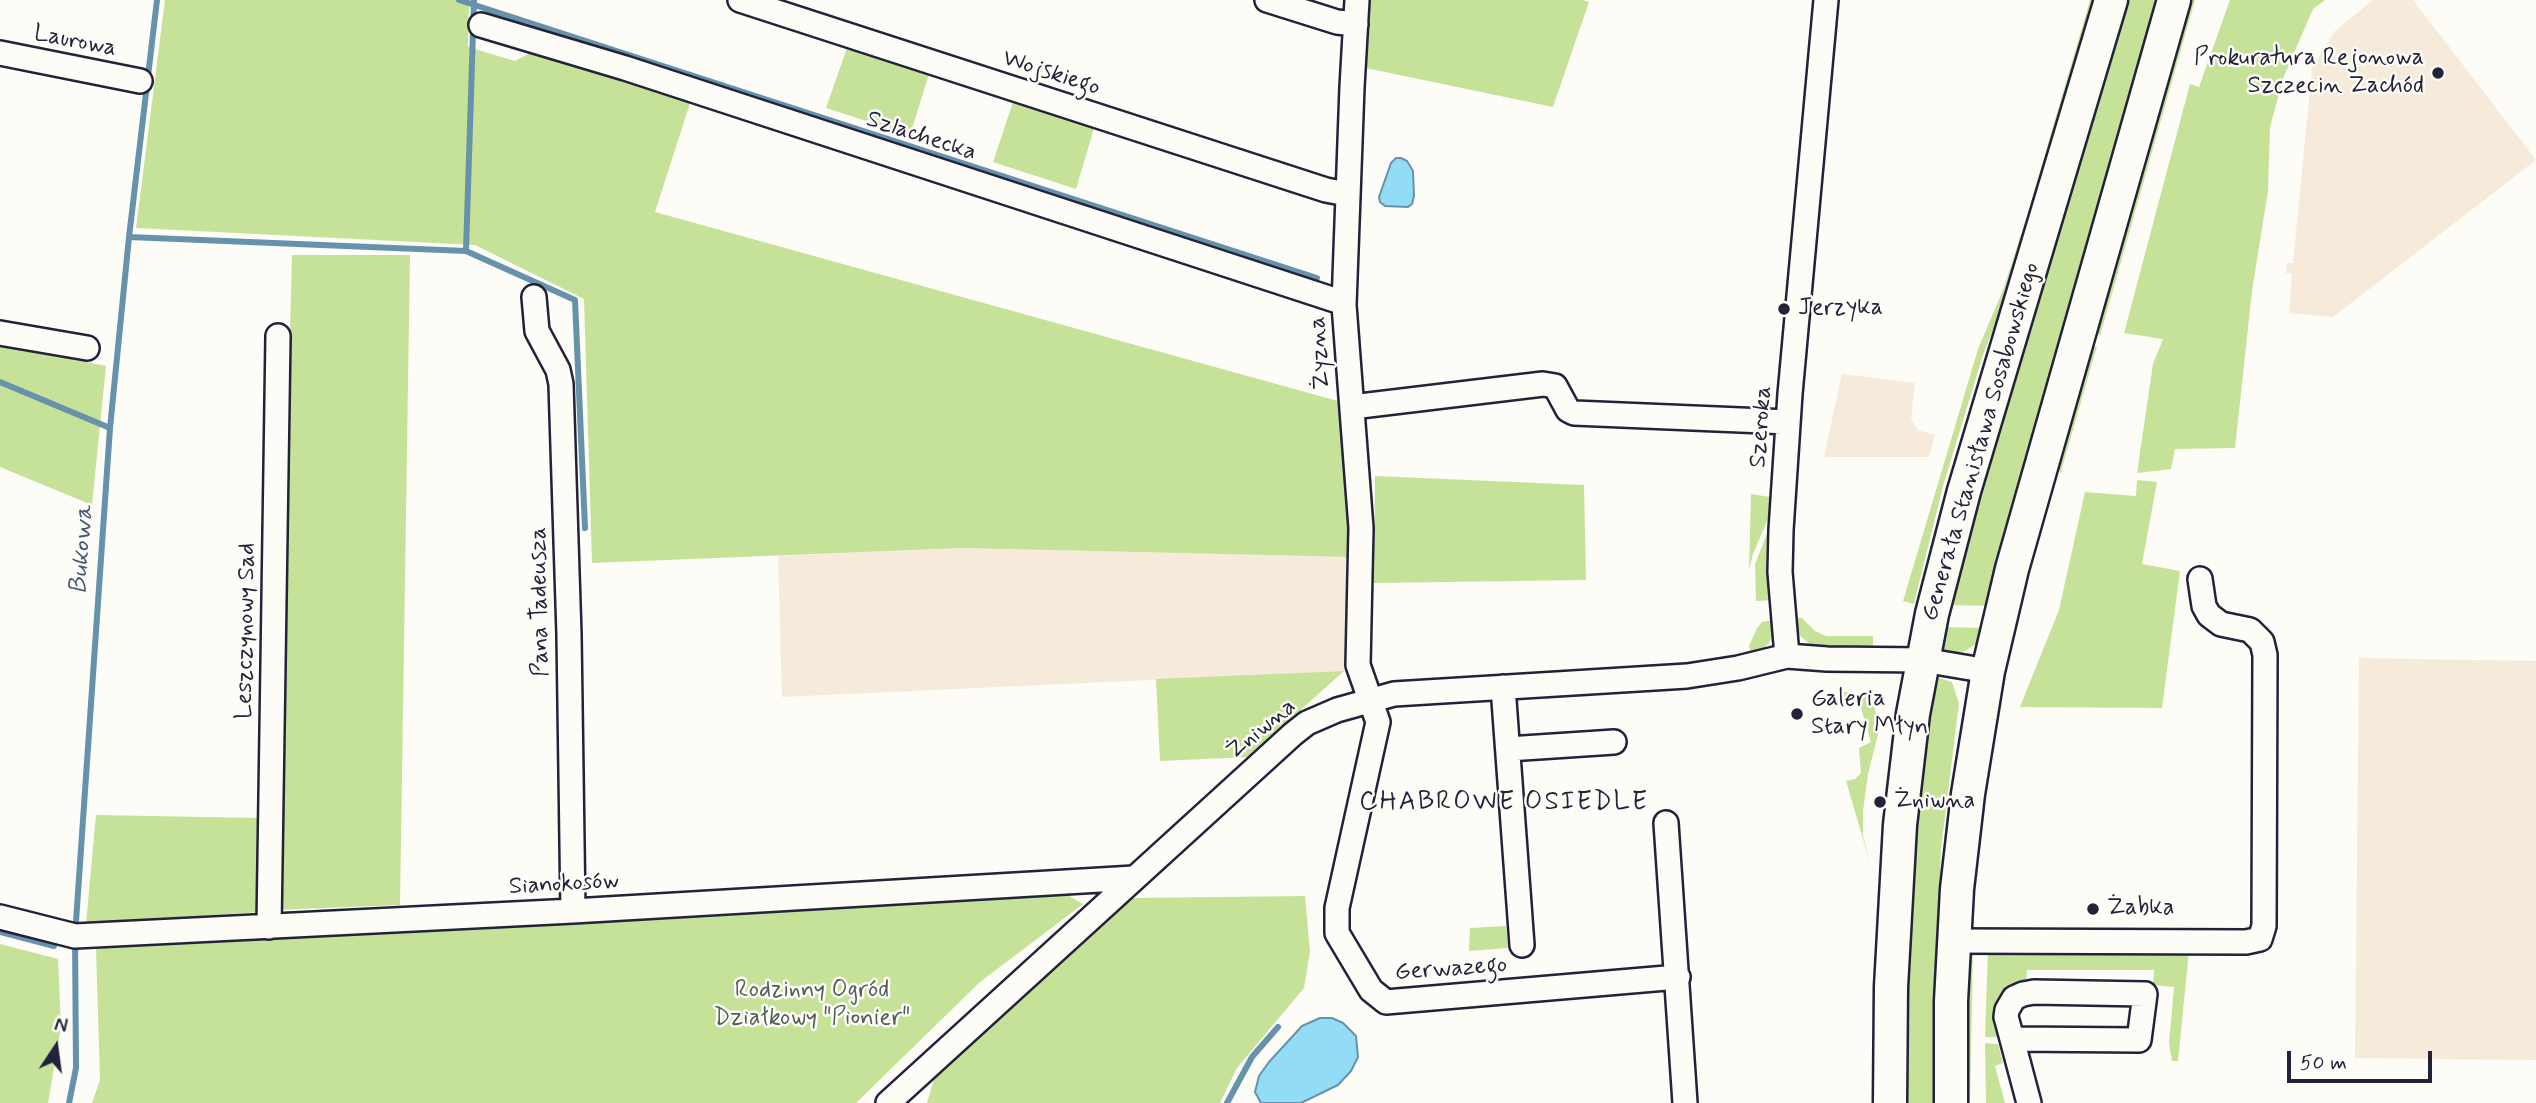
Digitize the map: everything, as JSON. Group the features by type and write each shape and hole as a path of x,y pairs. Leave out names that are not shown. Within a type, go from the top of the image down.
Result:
{"main road":[{"name":"Generała Stanisława Sosabowskiego","path":"1890,1103 1891,987 1898,840 1906,762 1923,660 1953,528 2111,0"},
{"path":"1951,1103 1954,941 1968,794 1988,671 2012,569 2174,0"}],"street":[{"name":"Wojskiego","path":"740,0 1326,190 1347,194"},
{"path":"1267,0 1337,22 1356,24"},
{"name":"Żyzna","path":"1357,0 1344,303 1361,528 1358,665 1370,699"},
{"name":"Szeroka","path":"1787,656 1780,572 1788,422 1826,0"},
{"name":"Szlachecka","path":"481,25 625,68 1344,303"},
{"name":"Laurowa","path":"1,58 140,81"},
{"name":"Pana Tadeusza","path":"534,297 537,331 558,370 561,384 569,635 573,911"},
{"path":"0,333 87,348"},
{"name":"Leszczynowy Sad","path":"269,927 278,336"},
{"path":"1352,407 1543,384 1556,386 1567,410 1574,413 1788,422"},
{"path":"1954,941 2246,942 2260,939 2264,926 2265,655 2262,642 2250,630 2221,624 2209,615 2204,606 2200,579"},
{"path":"1787,656 1923,660 1988,671"},
{"name":"Żniwna","path":"888,1103 1001,1003 1293,734 1323,715 1370,699 1403,693 1687,676 1738,668 1787,656"},
{"path":"1503,687 1522,944"},
{"name":"Gerwazego","path":"1370,699 1378,722 1377,731 1335,921 1337,933 1378,998 1397,1003 1678,976"},
{"path":"1508,749 1614,742"},
{"path":"1665,823 1685,1103"},
{"name":"Sianokosów","path":"0,917 75,936 573,911 1134,878"},
{"path":"2012,1039 2139,1040 2145,994 2023,994 2011,1002 2007,1010 2012,1039 2029,1103"}],"shaded area":[{"path":"2373,0 2413,0 2536,160 2333,317 2289,313 2292,274 2286,273 2287,263 2293,263 2312,68 2335,31"},
{"path":"1842,374 1915,383 1911,419 1918,430 1935,435 1929,457 1824,457"},
{"path":"963,548 1352,557 1344,671 782,697 778,556"},
{"path":"2359,658 2536,661 2536,1060 2355,1058"}],"green space":[{"path":"165,0 469,0 468,47 515,61 535,50 691,100 655,212 1345,403 1352,557 963,548 592,563 584,299 475,245 136,228"},
{"path":"1363,0 1589,2 1553,107 1361,67"},
{"path":"2090,0 2101,0 2006,297 1983,355 1943,486 1914,604 1903,601 1978,349 2003,290 2026,219"},
{"path":"2122,0 2163,0 1992,606 1944,605"},
{"path":"2184,0 2195,0 2100,336 2093,327"},
{"path":"2230,0 2325,0 2313,9 2284,76 2270,127 2268,191 2252,291 2235,448 2175,449 2171,469 2137,473 2153,364 2163,339 2124,333 2190,84 2199,87"},
{"path":"848,45 930,71 910,135 826,108"},
{"path":"1014,99 1094,128 1076,189 993,162"},
{"path":"292,255 410,255 400,905 275,910"},
{"path":"0,345 106,366 92,505 0,467"},
{"path":"2097,346 2061,474 2056,465 2088,350"},
{"path":"1375,476 1584,485 1586,580 1374,583"},
{"path":"2137,480 2157,482 2142,564 2180,571 2162,708 2020,707 2059,610 2085,492 2136,496"},
{"path":"1751,494 1770,497 1773,507 1749,570"},
{"path":"1769,528 1772,528 1773,600 1756,601 1755,564"},
{"path":"1793,618 1802,618 1815,631 1826,636 1873,636 1873,649 1821,649 1812,646 1797,633"},
{"path":"1774,620 1769,643 1752,656 1749,646 1757,628 1762,622"},
{"path":"1940,627 1987,628 1979,642 1965,651 1953,653 1940,652"},
{"path":"1344,671 1248,757 1160,761 1156,679"},
{"path":"1933,676 1952,682 1959,703 1941,849 1940,877 1944,911 1940,1103 1899,1103 1903,926"},
{"path":"1841,691 1871,697 1880,726 1868,774 1863,811 1863,836 1871,866 1846,781 1855,779 1861,773 1859,748 1871,742 1859,701 1845,702"},
{"path":"96,815 261,818 259,912 86,924"},
{"name":"Rodzinny Ogród Działkowy \"Pionier\"","path":"1059,890 1083,904 980,982 856,1103 92,1103 100,1080 96,948"},
{"name":"Rodzinny Ogród Działkowy \"Pionier\"","path":"1305,896 1310,951 1304,988 1237,1068 1220,1103 927,1103 934,1079 1132,898"},
{"path":"1506,926 1508,948 1469,951 1470,928"},
{"path":"0,944 58,959 61,1027 48,1103 0,1103"},
{"path":"1988,949 2189,951 2178,1061 2172,1061 2169,1043 2174,987 2153,985 2154,970 2027,970 2026,985 2007,992 1998,1004 2002,1037 1985,1037"},
{"path":"1973,950 1970,1103 1961,1103 1967,953"},
{"path":"1985,1043 1998,1044 2003,1063 1995,1066 2005,1103 1986,1103"}],"water":[{"path":"1396,158 1407,161 1413,171 1414,196 1408,207 1385,206 1380,202 1379,197 1391,163"},
{"path":"1320,1018 1332,1018 1343,1023 1356,1036 1358,1057 1351,1071 1338,1085 1301,1103 1261,1103 1255,1092 1259,1076 1302,1026"}],"waterway":[{"name":"Bukowa","path":"69,1103 76,1068 75,936 110,428 157,0"},
{"path":"459,0 1317,278"},
{"path":"466,251 474,0"},
{"path":"129,237 466,251 575,300 585,528"},
{"path":"0,382 110,428"},
{"path":"0,932 54,946"},
{"path":"1227,1103 1252,1057 1278,1027"}],"place":[{"name":"Prokuratura Rejonowa Szczecin Zachód","path":"2438,73"},
{"name":"Jerzyka","path":"1784,309"},
{"name":"Galeria Stary Młyn","path":"1797,714"},
{"name":"Żniwna","path":"1880,802"},
{"name":"Żabka","path":"2093,909"}],"district":[{"name":"CHABROWE OSIEDLE","path":"1504,804"}]}
